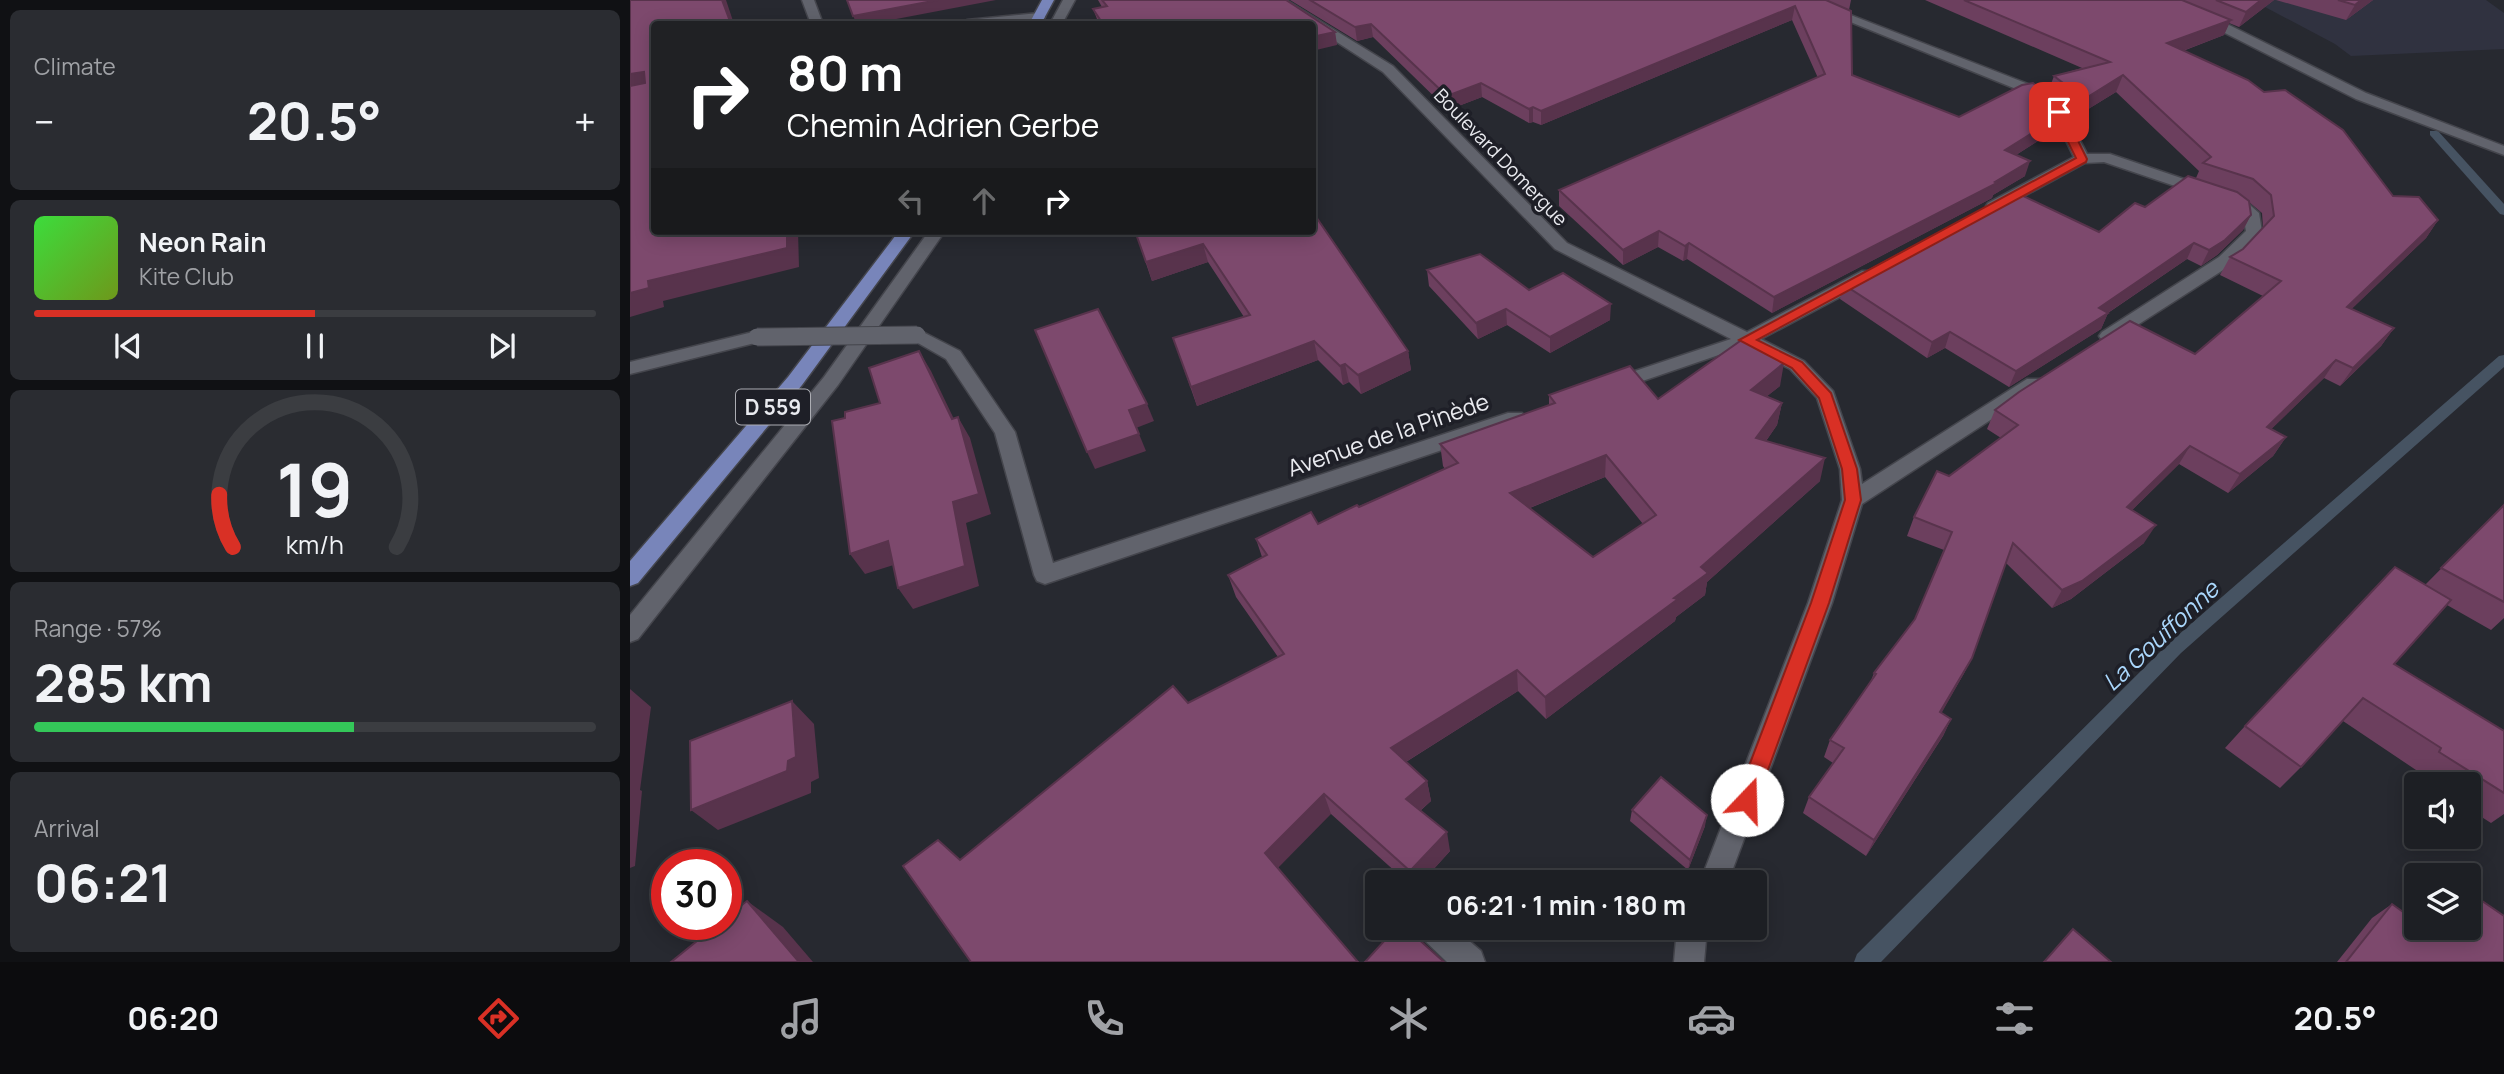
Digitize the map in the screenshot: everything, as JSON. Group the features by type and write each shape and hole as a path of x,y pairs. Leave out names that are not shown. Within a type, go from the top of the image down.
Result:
{"main road":[{"path":"1037,21 1048,0"},
{"name":"D 559","path":"630,577 795,381 904,235"}],"street":[{"path":"808,0 816,21"},
{"path":"1058,21 1069,0"},
{"name":"Boulevard Domergue","path":"1278,0 1311,21"},
{"path":"1802,0 2036,92 2059,112 2082,159"},
{"path":"2152,0 2223,27 2361,96 2504,151"},
{"name":"Boulevard Domergue","path":"1316,24 1388,69 1561,246 1797,365 1826,396 1850,469 1853,500"},
{"path":"1986,211 2082,159 2105,157 2237,202 2251,213 2254,232 2225,261 2095,344"},
{"path":"630,632 831,381 934,235"},
{"path":"1587,393 1746,340 1878,269"},
{"name":"Avenue de la Pinède","path":"630,368 757,337 917,335 953,355 1005,432 1045,575 1534,411"},
{"path":"1719,870 1820,603 1853,500 2049,374"},
{"path":"1445,940 1470,962"},
{"path":"1689,962 1691,940"}],"shaded area":[{"path":"2239,0 2486,0 2504,13 2504,49 2351,56 2335,44 2265,7"}],"building":[{"path":"630,0 722,0 730,21 651,21 651,235 787,235 787,248 648,281 649,288 630,293 630,86 645,83 644,72 630,74"},
{"path":"847,0 938,0 853,16"},
{"path":"1102,0 1286,0 1335,32 1316,36 1316,21 1101,21 1093,9 1107,6"},
{"path":"1310,0 1826,0 1851,11 1852,75 1959,117 2022,85 2033,83 2056,101 2063,114 2005,150 2030,161 1995,182 1997,183 1774,297 1689,243 1685,246 1659,231 1623,250 1559,190 1825,74 1795,6 1541,111 1533,107 1529,109 1481,83 1447,96 1371,24 1355,27"},
{"path":"1964,0 2182,0 2231,20 2167,43 2248,80 2264,92 2285,90 2343,130 2393,196 2419,197 2438,220 2347,307 2394,328 2353,368 2336,360 2267,427 2286,437 2240,474 2190,446 2127,507 2156,525 2082,581 2062,590 2013,543 1972,658 1940,712 1951,719 1874,840 1809,797 1844,748 1830,740 1876,674 1874,673 1915,619 1952,532 1914,517 1937,471 1949,476 2018,425 1995,410 2130,321 2195,354 2281,281 2230,257 2243,249 2274,216 2271,195 2253,179 2203,163 2211,157 2123,75 2078,103 2072,90 2054,76 2110,62"},
{"path":"2216,0 2261,0 2246,12"},
{"path":"2338,0 2361,0 2355,5"},
{"path":"2188,176 2237,192 2249,201 2251,215 2225,240 2209,250 2194,243 2099,308 2108,313 2016,371 1950,332 1932,342 1843,284 2015,192 2099,232 2135,203 2145,207"},
{"path":"1316,217 1408,351 1358,375 1345,364 1340,366 1314,341 1191,387 1173,338 1250,315 1203,244 1146,262 1136,235 1316,235"},
{"path":"1480,254 1529,290 1563,273 1611,304 1550,337 1506,309 1476,323 1427,270"},
{"path":"1098,309 1147,404 1129,410 1139,434 1087,452 1035,330"},
{"path":"1743,339 1784,363 1751,390 1782,403 1756,438 1825,458 1701,567 1708,573 1674,598 1678,599 1545,697 1517,670 1391,748 1427,781 1406,799 1447,832 1411,870 1324,794 1265,853 1358,962 971,962 903,866 938,840 960,860 1173,686 1188,703 1284,654 1228,575 1267,555 1256,539 1311,512 1318,524 1458,463 1440,444 1555,403 1549,395 1630,366 1658,399","holes":["1606,455 1656,515 1593,557 1510,493"]},
{"path":"919,351 952,419 958,417 979,494 953,502 965,566 898,588 888,541 850,554 832,421 845,418 845,412 880,403 869,368"},
{"path":"2504,505 2504,602 2441,568"},
{"path":"2395,567 2451,600 2394,664 2504,731 2504,793 2481,778 2481,772 2471,772 2439,752 2441,748 2363,698 2301,767 2245,726"},
{"path":"792,701 796,757 788,761 787,771 691,810 690,741"},
{"path":"1661,777 1707,815 1690,860 1632,810"},
{"path":"2481,900 2504,916 2504,962 2346,962 2392,904 2404,913 2404,940 2481,940"},
{"path":"747,901 799,962 671,962 698,940 742,940 742,905"},
{"path":"2073,929 2111,962 2044,962"},
{"path":"1385,940 1419,940 1444,962 1365,962"}],"waterway":[{"name":"La Gouffonne","path":"2434,133 2504,211"},
{"name":"La Gouffonne","path":"1865,962 2175,648 2504,359"}],"route":[{"path":"1747,800 1820,603 1853,500 1850,469 1826,396 1797,365 1746,340 2082,159 2059,112"}]}
